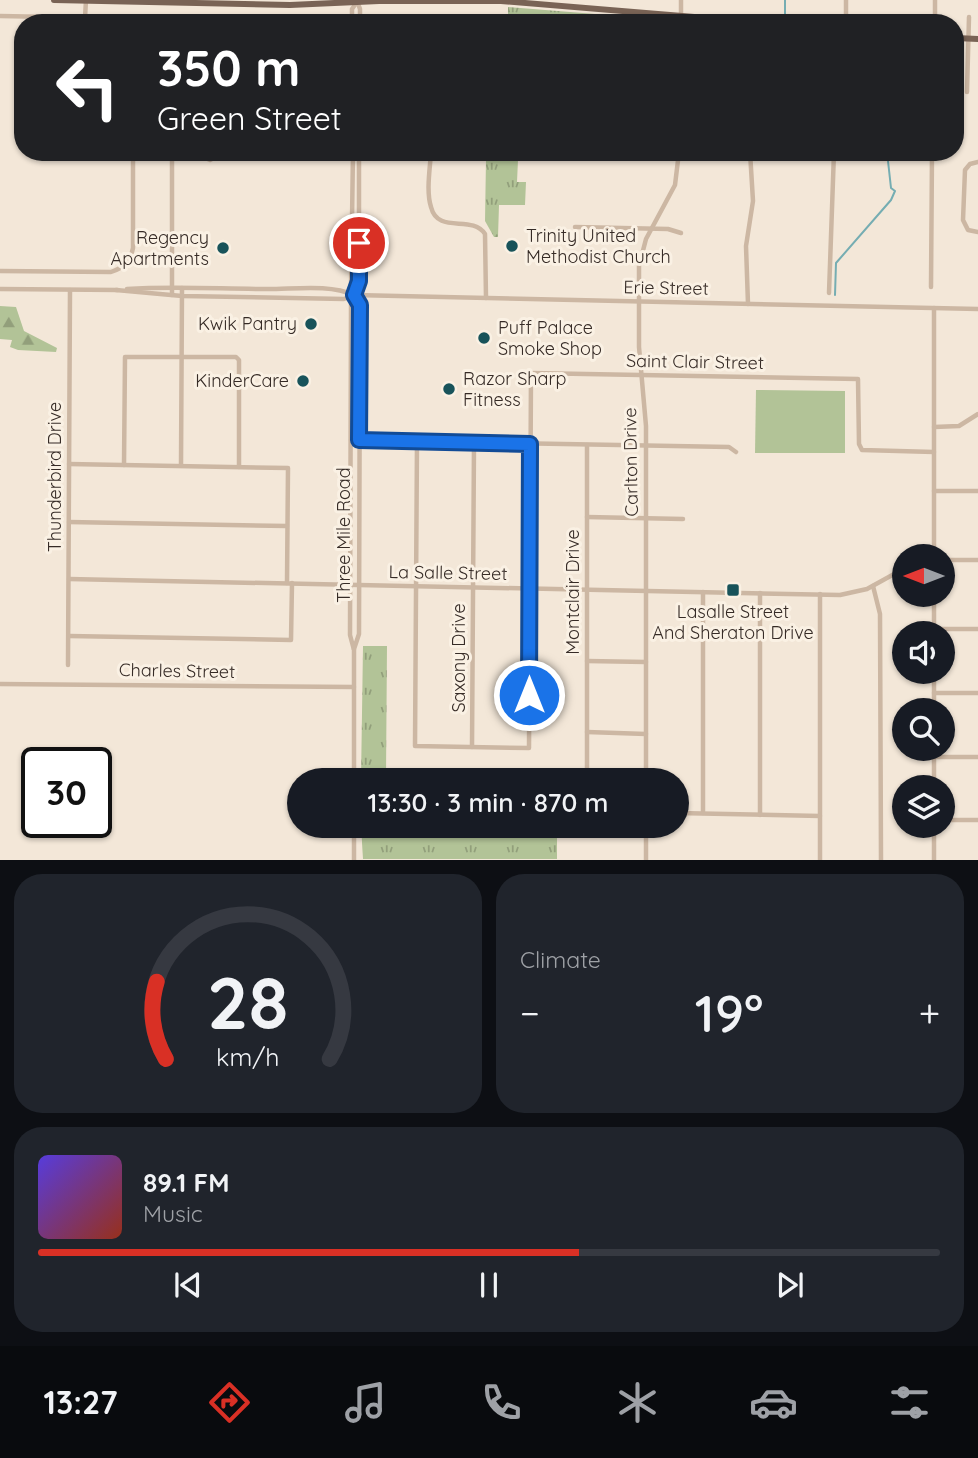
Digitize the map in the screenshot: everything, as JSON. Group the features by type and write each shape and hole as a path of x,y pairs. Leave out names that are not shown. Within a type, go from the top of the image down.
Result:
{"main road":[{"path":"54,0 290,5 357,1 501,1 624,14"},
{"path":"964,39 978,39"}],"street":[{"path":"967,92 969,17"},
{"path":"0,271 111,272 125,266 131,258 133,248 133,161"},
{"path":"172,295 173,161"},
{"name":"Three Mile Road","path":"353,161 351,287 360,305 359,634 354,650"},
{"name":"Three Mile Road","path":"354,768 354,650 350,635 351,305 359,281 359,161"},
{"path":"432,161 430,202 433,214 446,223 477,225 485,234 486,298"},
{"name":"Carlton Drive","path":"646,768 646,446 641,375 640,259 652,228 675,185 678,161"},
{"path":"748,304 746,246 753,201 751,161"},
{"path":"829,293 834,161"},
{"path":"931,287 932,161"},
{"path":"978,162 967,166 964,173 963,220 967,229 978,232"},
{"path":"575,227 652,228 681,233"},
{"path":"181,466 182,288"},
{"name":"Erie Street","path":"0,289 301,289 344,291 354,295 978,309"},
{"path":"261,289 261,298"},
{"path":"301,289 301,298"},
{"name":"Thunderbird Drive","path":"68,664 69,290"},
{"name":"Erie Street","path":"116,290 182,296 261,298 344,299 354,295"},
{"path":"934,308 934,544"},
{"path":"124,465 124,359 127,356 181,356 238,358 239,467"},
{"name":"Saint Clair Street","path":"530,444 531,373 858,379 859,444 862,450 933,452"},
{"path":"934,427 959,425 978,414"},
{"path":"351,440 729,447 736,452"},
{"path":"417,441 415,746 529,748 530,444"},
{"name":"Saxony Drive","path":"472,747 474,443"},
{"name":"Montclair Drive","path":"587,445 587,768"},
{"path":"69,464 288,468 291,640 69,636"},
{"path":"934,491 978,491"},
{"path":"587,517 683,519"},
{"path":"69,522 287,526"},
{"path":"956,560 978,560"},
{"name":"La Salle Street","path":"69,579 848,594 873,586 892,575"},
{"path":"873,586 880,614 881,859"},
{"path":"703,592 703,814"},
{"path":"760,593 760,815"},
{"path":"820,594 820,859"},
{"path":"955,630 978,629"},
{"path":"587,661 646,662"},
{"name":"Charles Street","path":"0,684 354,687"},
{"path":"934,684 934,698"},
{"path":"934,693 978,693"},
{"path":"587,732 646,734"},
{"path":"955,757 978,757"},
{"path":"689,813 820,816"},
{"path":"955,820 978,820"},
{"path":"354,838 354,859"},
{"path":"646,838 646,859"},
{"path":"934,838 934,859"}],"green space":[{"path":"508,7 595,14 508,14"},
{"path":"486,161 518,161 517,182 526,182 525,205 499,205 498,237 494,237 485,221"},
{"path":"0,306 16,307 24,331 57,348 56,352 18,350 10,347 12,340 0,339"},
{"path":"756,390 845,391 845,453 755,453"},
{"path":"363,646 387,646 386,768 361,768"},
{"path":"362,838 557,838 557,859 363,859"}],"waterway":[{"path":"785,0 785,14"},
{"path":"835,295 836,263 891,200 895,191 891,188 888,161"}],"place":[{"name":"Trinity United Methodist Church","path":"512,246"},
{"name":"Regency Apartments","path":"223,248"},
{"name":"Kwik Pantry","path":"311,324"},
{"name":"Puff Palace Smoke Shop","path":"484,338"},
{"name":"KinderCare","path":"303,381"},
{"name":"Razor Sharp Fitness","path":"449,389"},
{"name":"Lasalle Street And Sheraton Drive","path":"733,590"}],"route":[{"path":"359,243 359,281 354,295 360,305 359,440 530,444 529,695"}]}
